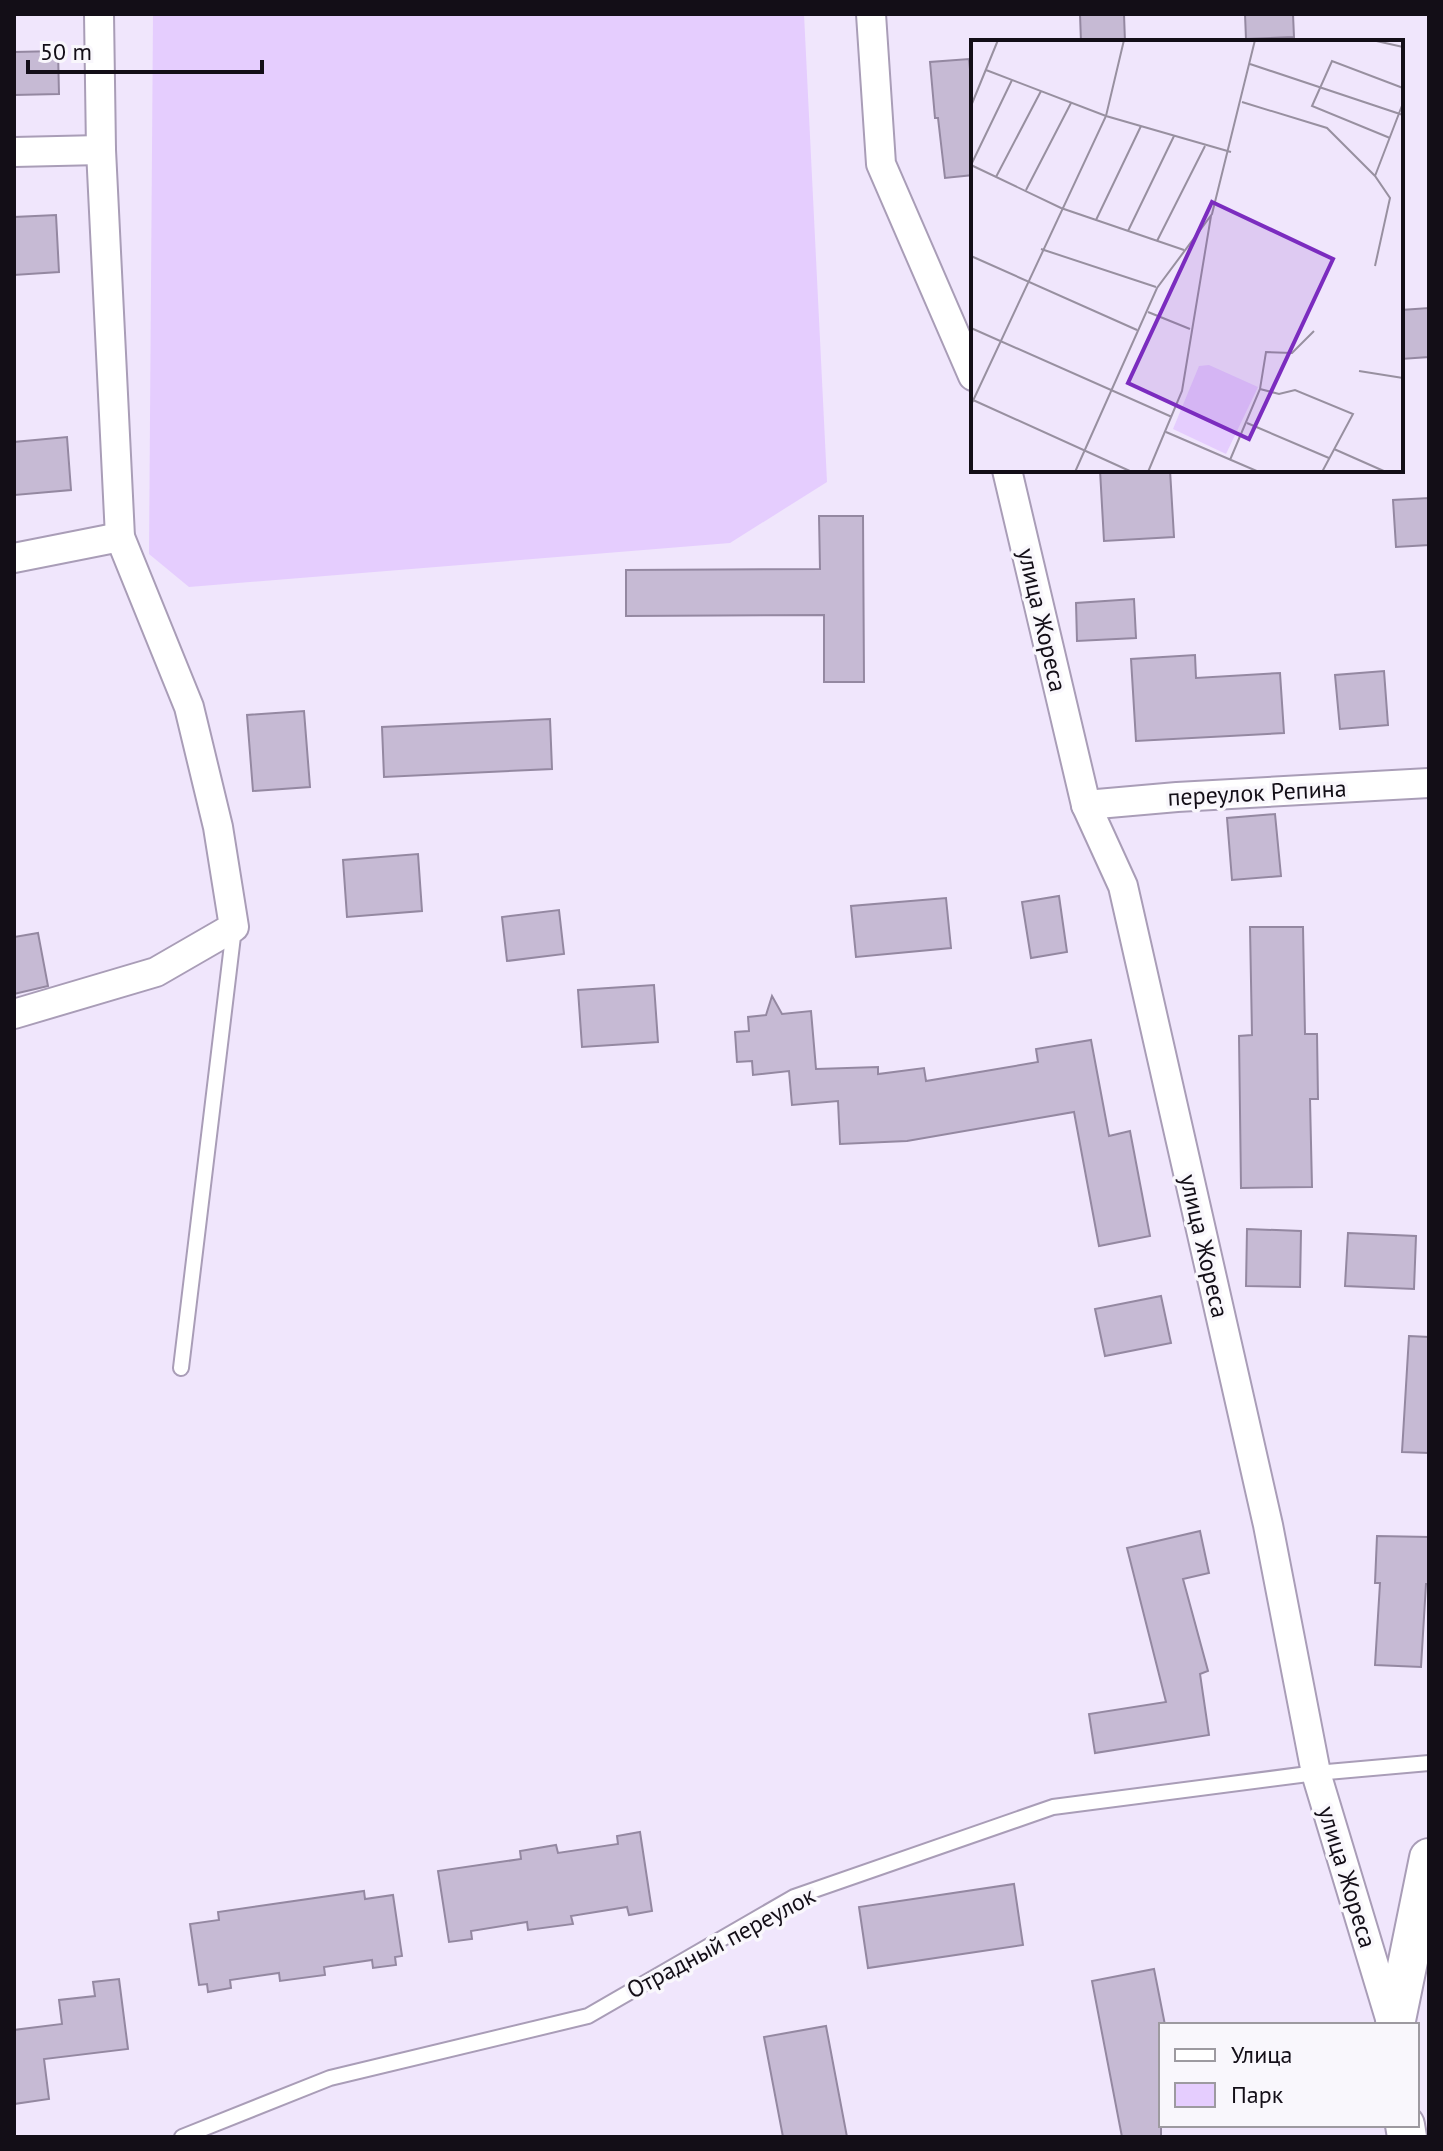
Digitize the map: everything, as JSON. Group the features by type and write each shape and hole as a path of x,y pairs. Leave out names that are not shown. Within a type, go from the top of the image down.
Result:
{"main road":[{"path":"1394,2023 1429,1858"}],"street":[{"path":"14,1014 156,972 234,927 218,827 189,707 120,537 101,150 99,14"},
{"path":"871,14 881,164 971,371"},
{"path":"14,152 101,150"},
{"name":"улица Жореса","path":"1007,472 1086,805 1123,886 1268,1525 1316,1773 1393,2023"},
{"path":"14,558 120,537"},
{"name":"переулок Репина","path":"1086,805 1429,783"}],"lane":[{"path":"181,1368 234,927"},
{"name":"Отрадный переулок","path":"182,2137 330,2078 588,2016 794,1897 1053,1807 1316,1773 1429,1763"}],"green space":[{"path":"153,14 804,14 827,482 730,543 189,587 149,554"}],"building":[{"path":"1080,14 1124,14 1125,40 1081,40"},
{"path":"1245,14 1293,14 1294,37 1246,39"},
{"path":"58,51 59,94 14,95 14,52"},
{"path":"969,59 971,175 945,178 930,62"},
{"path":"56,215 59,272 14,275 14,217"},
{"path":"1429,308 1429,357 1403,359 1403,310"},
{"path":"67,437 71,490 15,495 14,442"},
{"path":"1100,472 1170,472 1174,537 1104,541"},
{"path":"1429,498 1429,545 1396,547 1393,500"},
{"path":"819,516 863,516 864,682 824,682 824,615 626,616 626,570 820,569"},
{"path":"1134,599 1136,638 1077,641 1076,603"},
{"path":"1195,655 1196,678 1280,673 1284,733 1136,741 1131,659"},
{"path":"1384,671 1388,725 1340,729 1335,675"},
{"path":"304,711 310,787 253,791 247,715"},
{"path":"550,719 552,769 384,777 382,727"},
{"path":"1275,814 1281,876 1232,880 1227,818"},
{"path":"418,854 422,911 347,917 343,860"},
{"path":"1059,896 1067,952 1031,958 1022,902"},
{"path":"946,898 951,948 856,957 851,906"},
{"path":"559,910 564,954 507,961 502,917"},
{"path":"1250,927 1303,927 1305,1034 1317,1034 1318,1099 1310,1099 1312,1187 1241,1188 1239,1036 1252,1035"},
{"path":"38,933 48,986 14,994 14,937"},
{"path":"654,985 658,1042 582,1047 578,990"},
{"path":"772,996 782,1014 811,1011 816,1069 878,1067 878,1074 924,1068 926,1081 1038,1062 1036,1049 1091,1040 1109,1136 1130,1131 1150,1236 1099,1246 1074,1112 907,1141 840,1144 838,1101 792,1105 789,1071 753,1075 752,1061 737,1062 735,1032 749,1031 748,1017 766,1015"},
{"path":"1247,1229 1301,1231 1300,1287 1246,1286"},
{"path":"1348,1233 1416,1236 1414,1289 1345,1286"},
{"path":"1161,1296 1171,1343 1105,1356 1095,1309"},
{"path":"1409,1336 1429,1337 1429,1453 1402,1452"},
{"path":"1200,1531 1209,1573 1183,1579 1208,1671 1200,1674 1209,1735 1095,1753 1089,1714 1166,1702 1127,1548"},
{"path":"1377,1536 1429,1537 1429,1584 1426,1584 1421,1667 1375,1665 1380,1583 1375,1583"},
{"path":"640,1832 652,1911 629,1915 627,1907 571,1916 573,1924 528,1930 527,1922 471,1931 472,1939 449,1942 438,1871 521,1859 520,1851 556,1845 558,1853 618,1844 617,1836"},
{"path":"1014,1884 1023,1945 868,1968 859,1907"},
{"path":"364,1891 365,1899 393,1895 402,1956 395,1957 396,1965 373,1968 372,1960 324,1967 325,1975 280,1981 279,1973 230,1980 231,1988 208,1992 207,1984 199,1985 190,1924 219,1920 218,1912"},
{"path":"1154,1969 1165,2023 1159,2023 1161,2137 1122,2137 1092,1981"},
{"path":"119,1979 128,2049 44,2059 49,2099 14,2104 14,2030 62,2024 59,2000 95,1996 93,1982"},
{"path":"826,2026 847,2137 783,2137 764,2037"}]}
